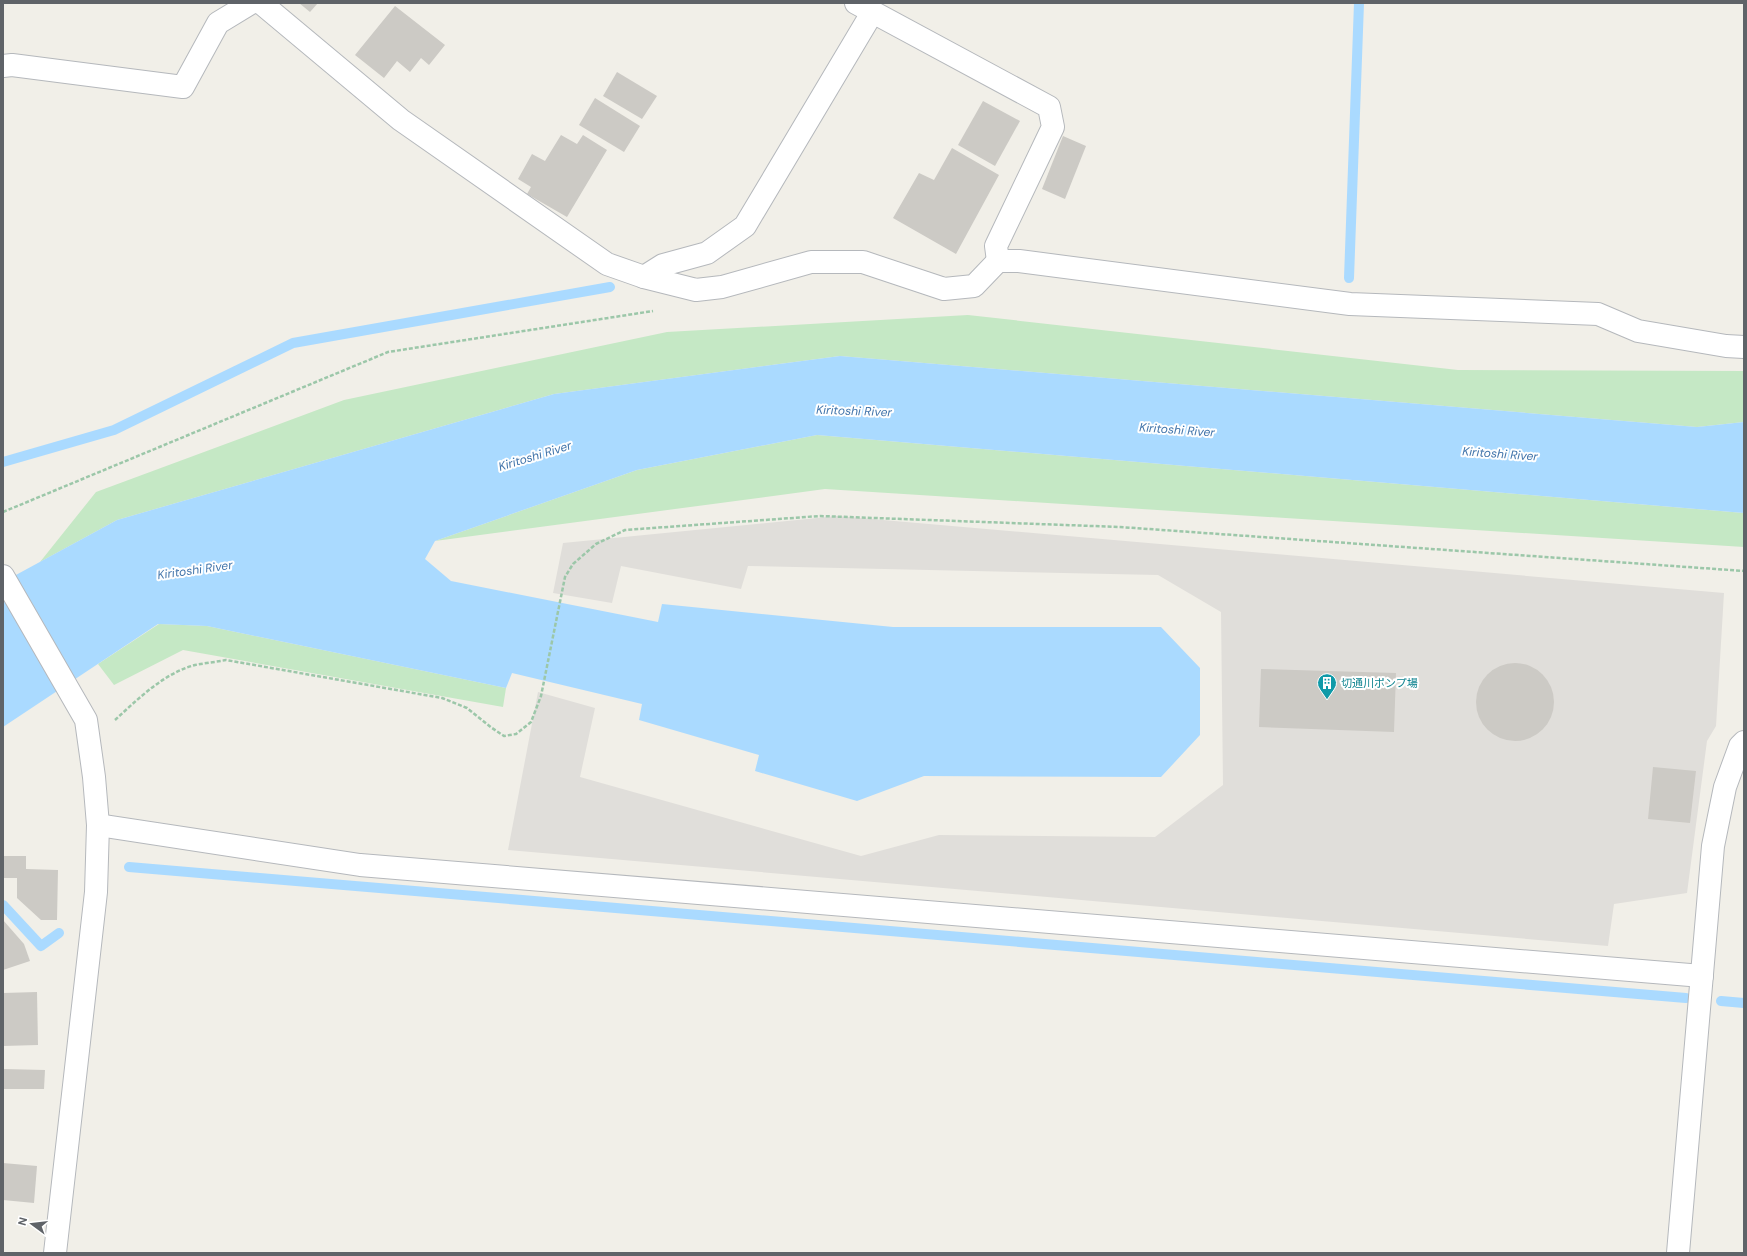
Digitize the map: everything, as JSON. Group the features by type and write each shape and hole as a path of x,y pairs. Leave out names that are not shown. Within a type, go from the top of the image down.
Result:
{"street":[{"path":"3,66 12,65 183,87 218,23 251,3"},
{"path":"261,3 401,120 607,264 644,277 696,290 722,287 811,262 863,262 944,289 974,286 998,261 1019,262 1350,304 1598,314 1638,330 1726,346 1744,347"},
{"path":"644,277 663,265 707,252 745,226 864,8 1049,107 1053,128 996,246 998,261"},
{"path":"3,576 86,720 90,744 98,825 96,892 55,1253"},
{"path":"1678,1253 1713,846 1734,783 1740,746 1744,742"},
{"path":"98,825 360,865 1702,976"}],"path":[{"path":"3,512 388,352 666,308 696,290"},
{"path":"90,744 140,697 168,676 194,665 226,660 442,698 467,708 504,736 516,734 530,722 541,696 564,577 573,564 596,544 625,530 820,516 1120,527 1744,571"}],"shaded area":[{"path":"837,516 1724,593 1716,726 1707,741 1687,893 1614,904 1608,946 508,850 538,692 595,708 580,777 861,856 939,835 1155,837 1223,785 1221,612 1158,575 748,566 741,589 621,566 612,603 553,593 563,543"}],"green space":[{"path":"968,315 1458,370 1744,371 1744,422 1697,427 840,356 554,394 117,520 40,562 96,492 344,400 667,332"},
{"path":"817,435 1744,513 1744,547 825,489 435,541 637,470"},
{"path":"159,624 207,626 506,688 503,707 183,650 114,685 98,664"}],"water":[{"name":"Kiritoshi River","path":"840,356 1697,427 1744,422 1744,513 817,435 637,470 435,541 425,559 451,581 658,622 662,604 893,627 1161,627 1200,668 1200,735 1161,777 924,776 857,801 755,771 759,755 639,720 642,704 512,673 506,688 207,626 158,624 3,727 3,582 117,520 554,394"}],"building":[{"path":"299,3 318,3 310,12"},
{"path":"395,6 445,45 429,65 421,58 410,72 397,61 384,78 355,55"},
{"path":"617,72 657,96 642,119 603,96"},
{"path":"595,98 640,126 624,152 579,125"},
{"path":"983,101 1020,121 995,166 958,145"},
{"path":"561,135 577,144 583,135 607,150 567,217 527,194 531,187 518,179 532,154 545,161"},
{"path":"1063,136 1086,146 1065,199 1042,189"},
{"path":"952,148 999,175 956,254 893,218 919,173 934,180"},
{"path":"1515,663 1530,666 1543,674 1551,687 1554,702 1551,717 1543,730 1530,738 1515,741 1500,738 1487,730 1479,717 1476,702 1479,687 1487,674 1500,666"},
{"name":"切通川ポンプ場","path":"1261,669 1396,673 1394,732 1259,727"},
{"path":"1653,767 1696,771 1690,823 1648,819"},
{"path":"3,856 26,856 26,869 58,870 57,920 41,920 17,898 17,878 3,878"},
{"path":"3,920 24,944 30,961 3,970"},
{"path":"37,992 38,1045 3,1046 3,993"},
{"path":"3,1069 45,1070 44,1089 3,1089"},
{"path":"3,1163 37,1166 34,1203 3,1200"}],"waterway":[{"path":"1349,278 1359,3"},
{"path":"3,462 114,430 293,343 610,287"},
{"path":"129,867 1686,998"},
{"path":"3,905 41,946 59,933"},
{"path":"1721,1001 1744,1003"}],"place":[{"name":"切通川ポンプ場","path":"1327,700"}]}
